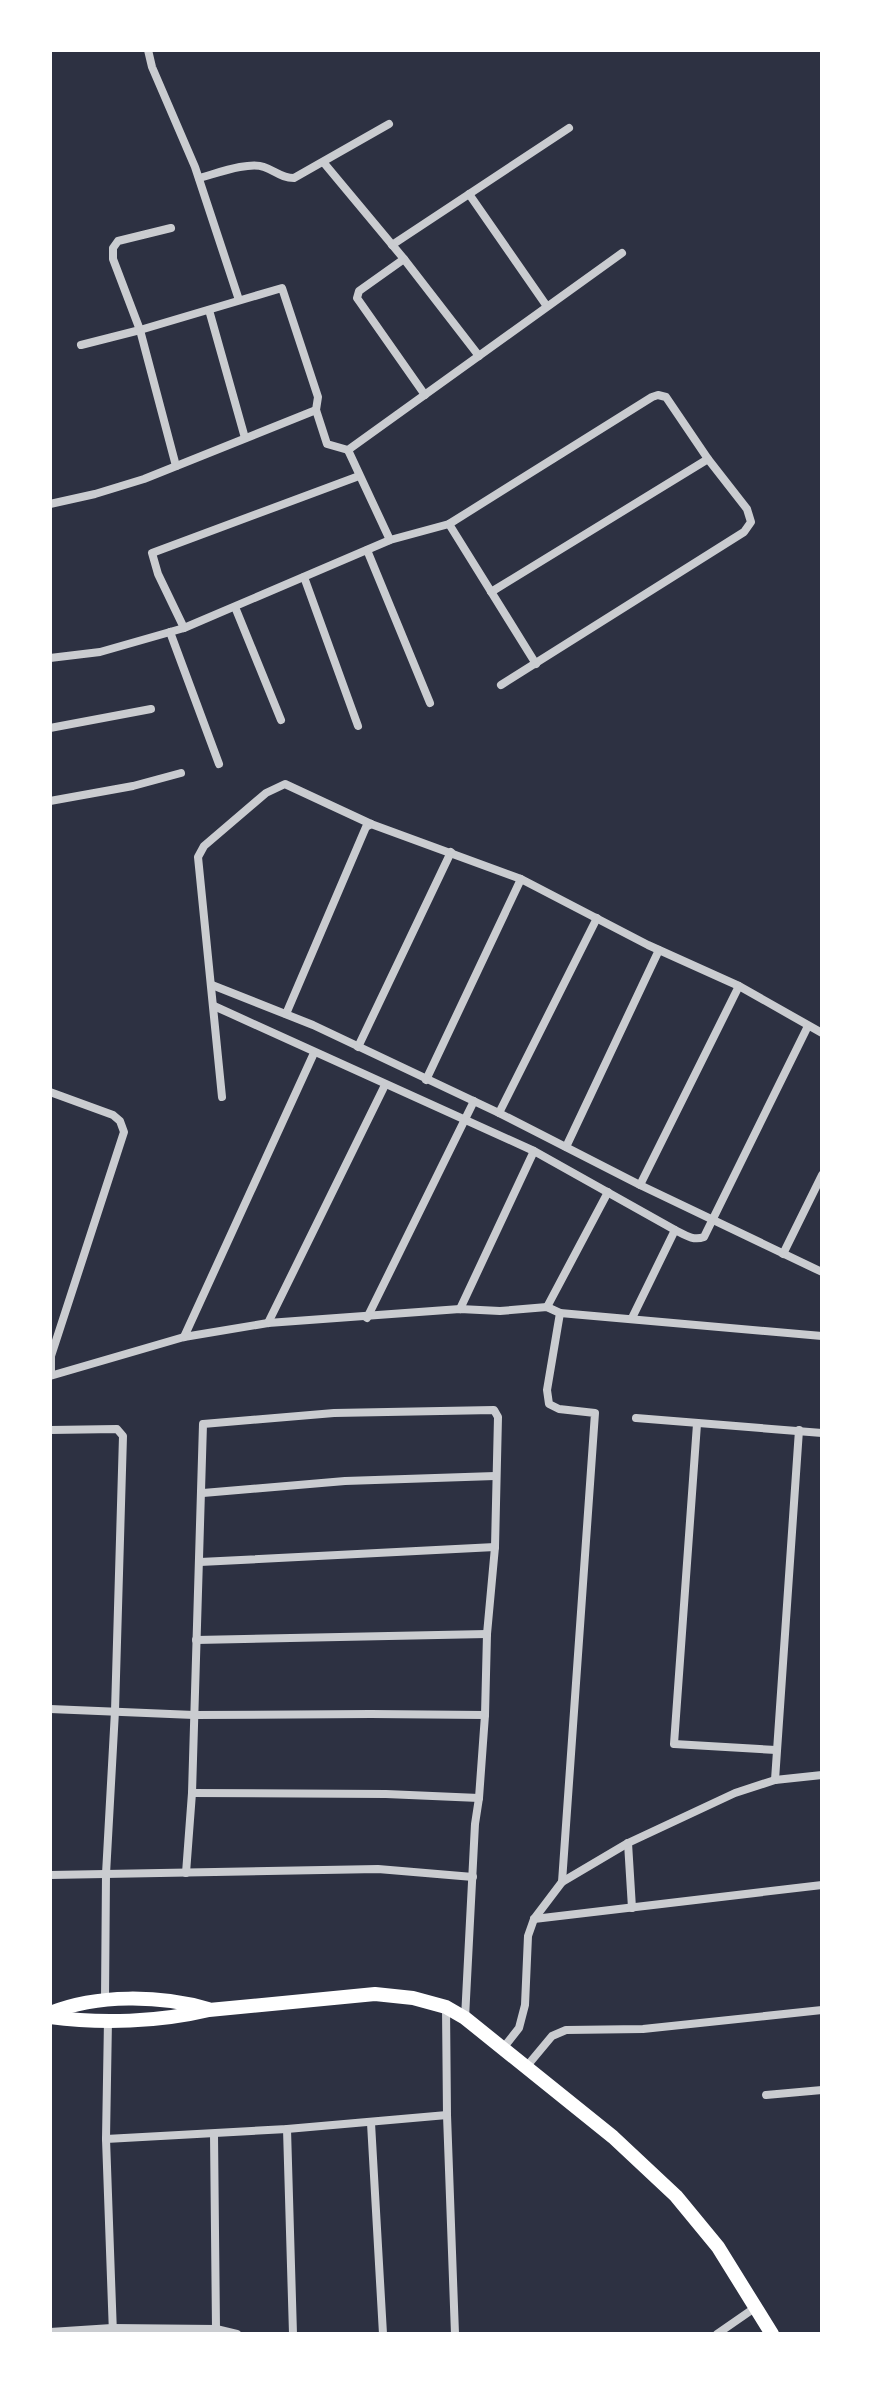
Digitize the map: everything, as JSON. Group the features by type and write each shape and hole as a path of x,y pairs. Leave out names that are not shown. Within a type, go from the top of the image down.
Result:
{"main road":[{"path":"50,2015 108,2020 183,2016 209,2010 375,1994 413,1998 446,2007 504,2047 613,2137 676,2196 718,2247 772,2334"},
{"path":"50,2015 68,2006 105,1999 183,2002 209,2010"}],"street":[{"path":"148,50 152,67 199,178 239,300"},
{"path":"199,178 252,165 262,166 283,178 294,178 389,124"},
{"path":"392,245 569,128"},
{"path":"324,163 479,356"},
{"path":"469,194 546,305"},
{"path":"171,228 118,241 113,248 113,259 140,330 176,466"},
{"path":"348,450 622,253"},
{"path":"404,259 359,291 357,298 425,395"},
{"path":"81,345 282,288 318,397 316,410 327,444 348,450"},
{"path":"209,310 245,438"},
{"path":"50,658 100,652 184,628 390,540 449,524 658,395 666,397 747,509 751,522 744,532 501,685"},
{"path":"50,504 95,494 176,466 316,410"},
{"path":"348,450 390,540"},
{"path":"491,592 708,459"},
{"path":"184,628 158,574 152,553 359,476"},
{"path":"449,524 536,664"},
{"path":"367,550 430,703"},
{"path":"304,577 358,726"},
{"path":"235,607 281,720"},
{"path":"170,632 219,764"},
{"path":"50,728 151,709"},
{"path":"50,801 133,786 181,773"},
{"path":"222,1097 198,857 204,846 266,793 285,784 371,824 521,879 659,950 739,986 822,1033"},
{"path":"286,1014 366,827 371,824"},
{"path":"358,1047 451,852"},
{"path":"426,1080 521,879"},
{"path":"499,1113 597,918"},
{"path":"566,1147 659,950"},
{"path":"212,985 286,1014 474,1101 822,1272"},
{"path":"640,1185 739,986"},
{"path":"214,1006 534,1151 675,1230 698,1239 704,1237 808,1026"},
{"path":"184,1337 314,1053"},
{"path":"268,1323 385,1085"},
{"path":"50,1092 113,1115 120,1121 124,1132 54,1335 51,1376 184,1337 268,1323 460,1309 500,1311 547,1307 560,1313 822,1336"},
{"path":"367,1318 474,1101"},
{"path":"460,1309 534,1151"},
{"path":"783,1254 822,1175"},
{"path":"547,1307 608,1192"},
{"path":"632,1318 675,1230"},
{"path":"560,1313 547,1390 549,1404 559,1409 595,1413 562,1882"},
{"path":"186,1873 192,1793 203,1424 334,1413 494,1410 498,1417 495,1547 487,1634 485,1715 475,1824 465,2018"},
{"path":"636,1418 822,1433"},
{"path":"697,1424 674,1744 776,1750"},
{"path":"50,1430 117,1429 123,1436 115,1711 106,1874 105,1999"},
{"path":"775,1780 799,1430"},
{"path":"203,1493 345,1481 495,1476"},
{"path":"200,1562 495,1547"},
{"path":"196,1640 487,1634"},
{"path":"50,1709 194,1715 485,1715"},
{"path":"504,2047 519,2028 525,2005 528,1936 534,1919 562,1882 628,1843 735,1793 775,1780 822,1775"},
{"path":"192,1793 479,1798"},
{"path":"628,1843 632,1908"},
{"path":"50,1875 378,1869 473,1877"},
{"path":"534,1919 822,1885"},
{"path":"446,2007 455,2334"},
{"path":"527,2066 552,2036 566,2030 643,2029 822,2010"},
{"path":"108,2020 106,2139 113,2331"},
{"path":"766,2095 822,2090"},
{"path":"106,2139 287,2129 447,2115"},
{"path":"371,2123 383,2334"},
{"path":"287,2129 293,2334"},
{"path":"214,2134 216,2329"},
{"path":"717,2334 756,2307"},
{"path":"50,2332 216,2329 237,2334"}]}
